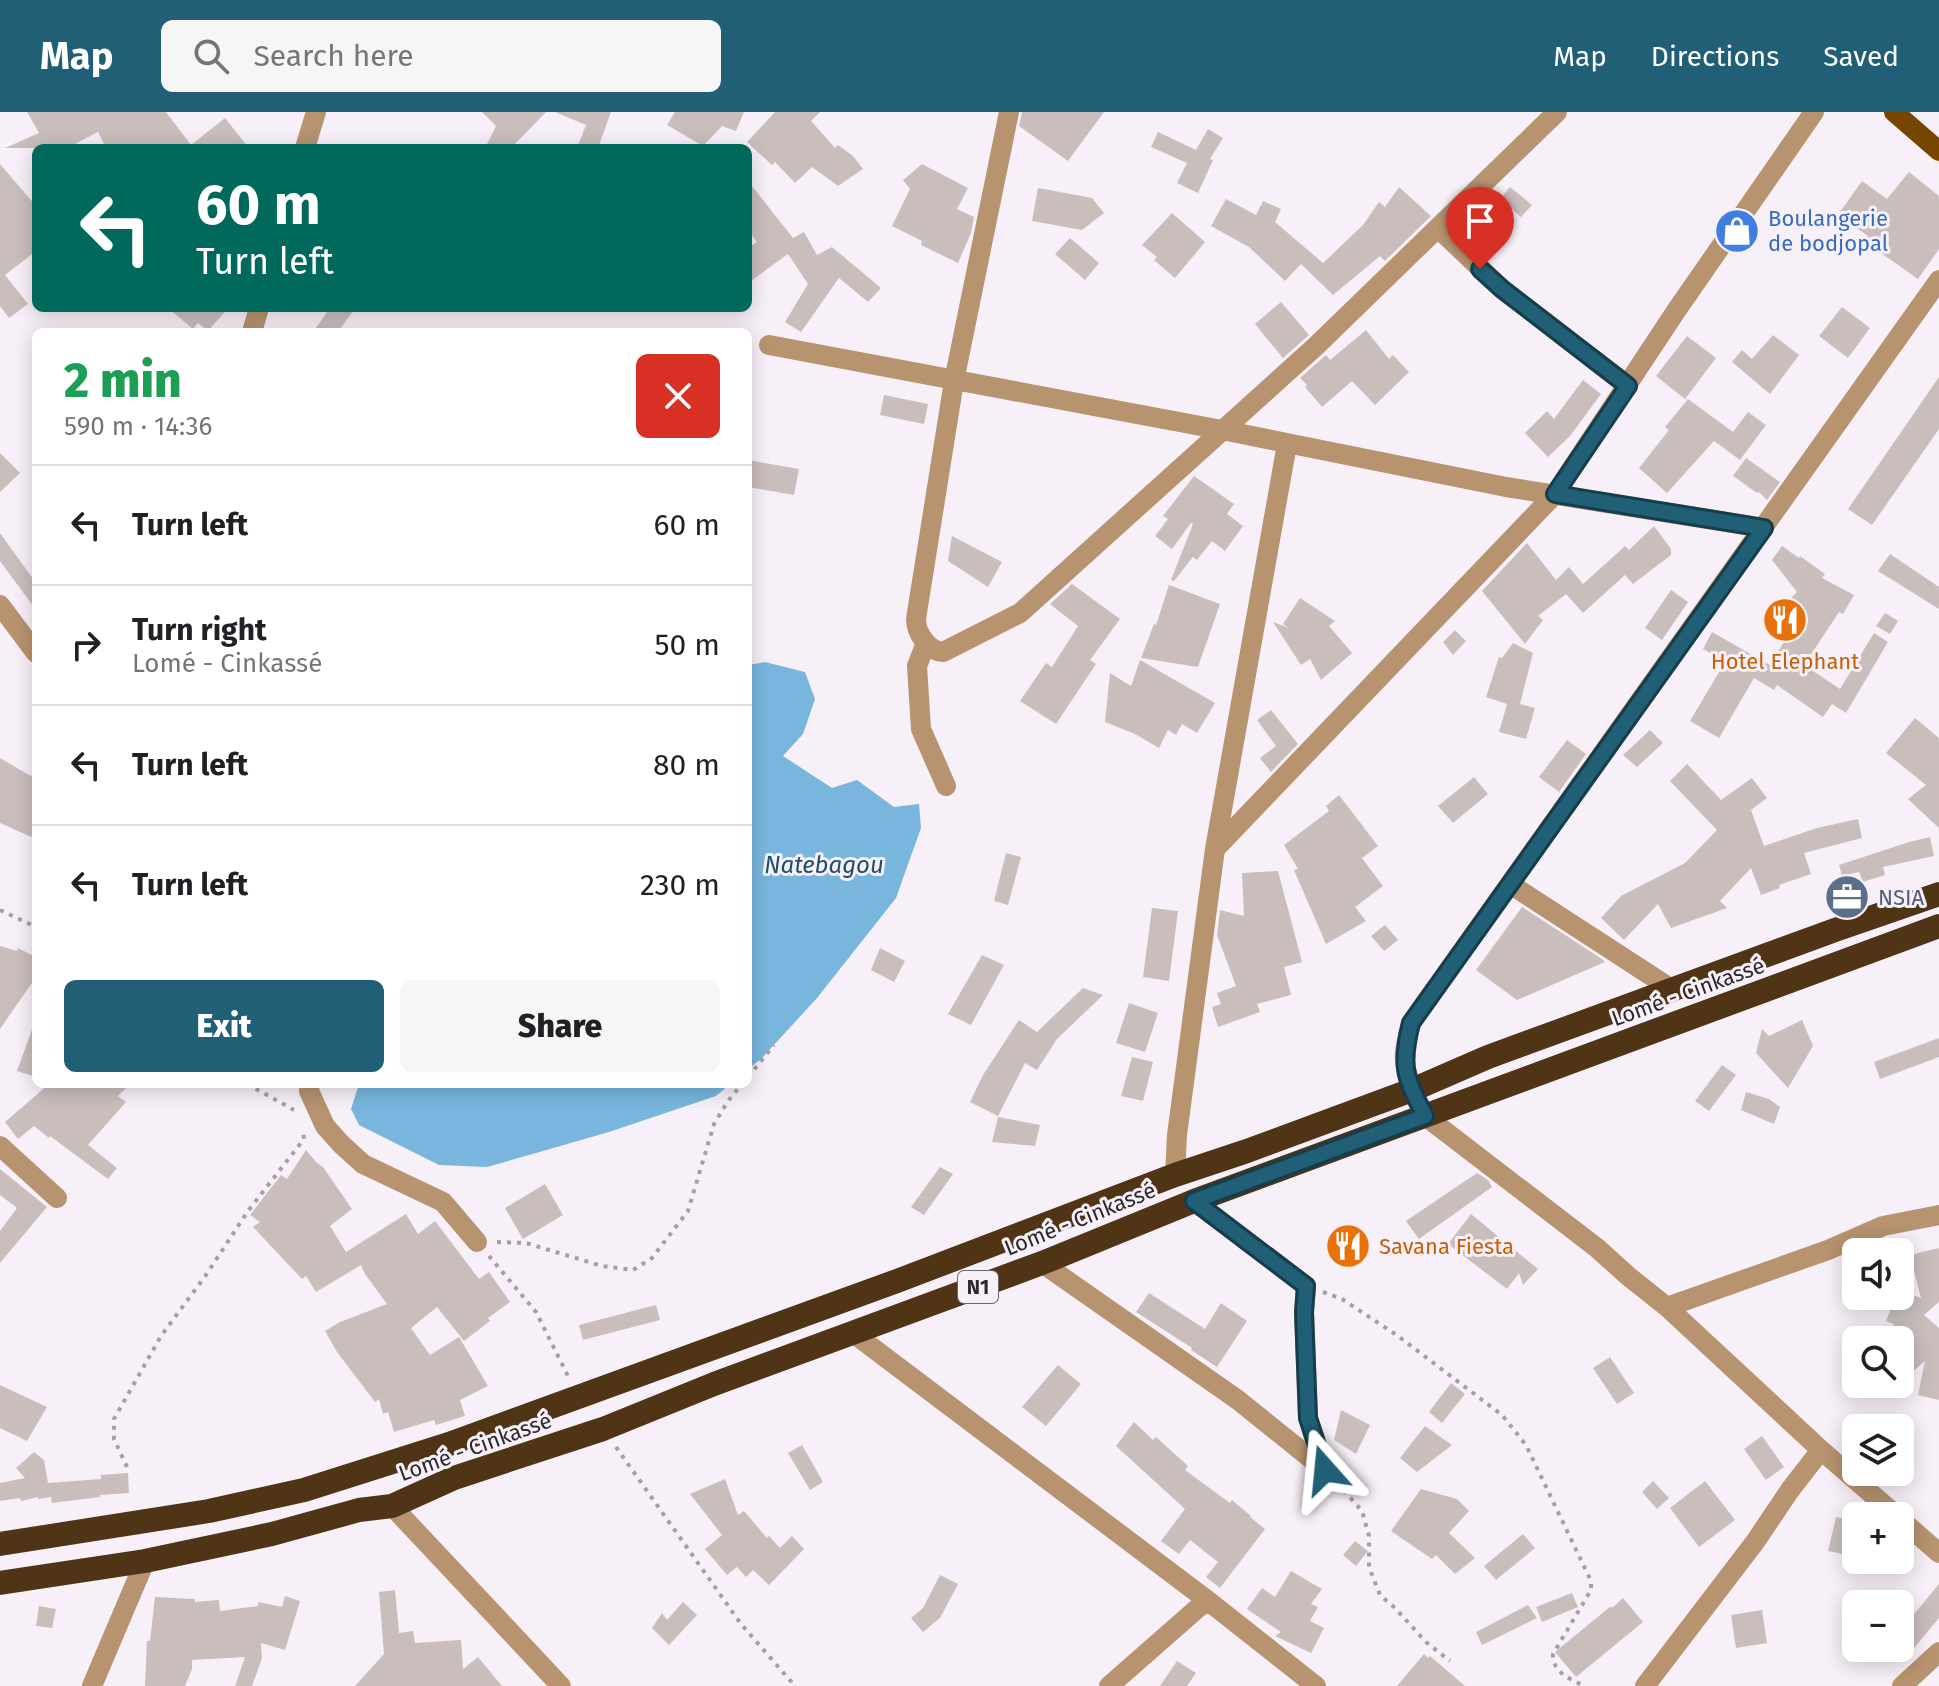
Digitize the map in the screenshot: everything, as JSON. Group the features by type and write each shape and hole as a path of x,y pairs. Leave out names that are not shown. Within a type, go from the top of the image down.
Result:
{"highway":[{"name":"Lomé - Cinkassé","path":"0,1544 181,1516 304,1490 449,1444 1412,1090 1488,1057 1939,894"},
{"name":"Lomé - Cinkassé","path":"0,1583 145,1561 272,1534 359,1510 392,1506 454,1478 603,1429 714,1384 1042,1263 1194,1201 1939,926"},
{"path":"1412,1090 1425,1116"}],"main road":[{"path":"1894,112 1939,151"}],"street":[{"path":"306,144 316,112"},
{"path":"1009,112 954,381 916,619 917,629 936,652 943,652 1020,613 1316,346 1557,112"},
{"path":"1215,849 1555,494 1676,311 1814,112"},
{"path":"1438,228 1502,289 1628,386"},
{"path":"1412,1090 1404,1066 1411,1023 1939,280"},
{"path":"769,345 1506,487 1764,528"},
{"path":"1175,1175 1177,1135 1215,849 1287,444"},
{"path":"0,605 32,641"},
{"path":"926,643 917,666 921,729 946,786"},
{"path":"1510,884 1673,990"},
{"path":"310,1088 325,1126 363,1164 443,1202 477,1242"},
{"path":"1425,1116 1597,1248 1667,1307 1881,1502"},
{"path":"0,1146 57,1198"},
{"path":"1194,1201 1306,1286 1308,1418 1325,1470"},
{"path":"1667,1307 1828,1250 1883,1226 1939,1215"},
{"path":"1042,1263 1238,1400 1325,1470"},
{"path":"853,1333 1316,1686"},
{"path":"1645,1686 1821,1450"},
{"path":"392,1506 561,1686"},
{"path":"1914,1531 1939,1553"},
{"path":"92,1686 145,1561"},
{"path":"1109,1686 1207,1600"},
{"path":"1902,1686 1939,1652"}],"path":[{"path":"0,910 32,925"},
{"path":"752,1072 774,1045"},
{"path":"254,1088 303,1115"},
{"path":"127,1467 114,1439 114,1419 161,1336 248,1211 304,1139 303,1115 310,1088"},
{"path":"477,1242 526,1243 602,1266 633,1270 652,1258 688,1211 714,1124 739,1088"},
{"path":"477,1242 536,1312 579,1398"},
{"path":"1306,1286 1342,1299 1398,1336 1502,1415 1526,1445 1591,1581 1591,1590 1553,1654 1553,1663 1562,1675 1584,1686"},
{"path":"603,1429 741,1624 795,1686"},
{"path":"1325,1470 1362,1511 1369,1536 1369,1567 1380,1595 1426,1642 1450,1661"}],"water":[{"name":"Natebagou","path":"765,662 805,672 815,699 803,734 783,756 832,788 857,780 894,807 919,804 921,828 896,898 817,998 752,1066 752,664"},
{"path":"358,1088 725,1088 716,1096 609,1132 487,1167 439,1165 359,1125 351,1109"}],"building":[{"path":"27,112 166,112 190,144 104,144 98,132 75,144 32,144 32,148 5,148 39,133"},
{"path":"482,112 546,112 515,144 487,144 496,126"},
{"path":"555,112 611,112 599,144 579,144 586,125"},
{"path":"675,112 744,112 736,131 722,126 705,144 667,125"},
{"path":"775,112 820,112 811,121 835,148 838,145 853,156 863,169 838,186 812,167 795,183 775,162 772,165 747,142"},
{"path":"1022,112 1104,112 1068,161 1019,126"},
{"path":"225,118 246,144 192,144"},
{"path":"1208,129 1223,138 1210,159 1213,160 1198,193 1177,183 1187,163 1151,147 1158,132 1196,150"},
{"path":"0,164 32,201 32,254 5,275 28,304 9,318 0,306"},
{"path":"922,164 968,188 957,209 974,217 971,233 958,263 892,226 910,189 903,180"},
{"path":"1909,172 1939,196 1939,249 1918,279 1864,241 1868,236 1838,215 1862,181 1887,199"},
{"path":"752,186 793,238 804,232 817,255 832,247 881,288 868,302 839,278 801,332 785,322 808,284 788,254 752,280 752,245 757,242 752,235"},
{"path":"1399,187 1431,216 1385,261 1380,256 1333,295 1301,264 1285,281 1249,247 1211,226 1226,199 1256,215 1263,201 1281,209 1275,222 1323,263 1363,225 1379,202 1385,207"},
{"path":"1510,187 1532,205 1521,217 1500,199"},
{"path":"1038,188 1092,198 1104,213 1082,230 1032,221"},
{"path":"1172,213 1205,242 1175,278 1142,245"},
{"path":"1070,238 1099,263 1085,280 1055,254"},
{"path":"1281,302 1309,335 1283,358 1255,324"},
{"path":"1842,307 1870,328 1848,358 1819,336"},
{"path":"173,312 225,312 211,328 198,323 192,328"},
{"path":"327,312 352,312 341,328 316,328"},
{"path":"1366,330 1389,359 1393,355 1409,372 1375,405 1352,381 1322,407 1300,378 1326,355 1330,360"},
{"path":"1773,335 1799,355 1770,394 1732,362 1742,350 1752,359"},
{"path":"1687,336 1716,358 1685,399 1656,376"},
{"path":"1939,377 1939,429 1872,525 1848,509"},
{"path":"1583,380 1601,394 1570,436 1548,457 1525,433 1547,411 1554,419"},
{"path":"884,395 928,404 924,424 880,415"},
{"path":"1688,399 1733,432 1748,412 1766,425 1740,460 1714,441 1667,493 1639,468 1669,430 1665,427"},
{"path":"0,453 20,473 0,492"},
{"path":"1746,458 1780,482 1767,500 1733,476"},
{"path":"752,461 799,469 794,495 752,488"},
{"path":"1194,476 1234,504 1227,514 1243,526 1225,551 1212,541 1197,560 1193,557 1174,581 1171,580 1193,524 1172,549 1155,536 1168,519 1163,516"},
{"path":"1654,526 1671,549 1671,555 1633,584 1625,575 1583,613 1566,594 1538,616 1543,620 1525,644 1482,591 1527,543 1556,580 1569,567 1583,584 1625,546 1629,550"},
{"path":"0,533 32,577 32,605 0,561"},
{"path":"952,536 1002,562 988,587 948,561"},
{"path":"1782,546 1825,574 1822,578 1854,595 1804,665 1840,689 1874,633 1888,642 1846,713 1832,704 1823,717 1777,685 1774,690 1754,678 1719,738 1690,721 1725,662 1703,649 1712,632 1770,665 1804,609 1790,599 1797,592 1772,560"},
{"path":"1890,554 1939,587 1939,609 1878,571"},
{"path":"1072,584 1120,619 1090,660 1096,664 1056,724 1020,701 1046,663 1052,667 1078,626 1050,604"},
{"path":"1169,585 1220,604 1198,667 1141,658"},
{"path":"1671,590 1688,602 1662,640 1645,628"},
{"path":"1300,598 1335,621 1329,626 1352,653 1321,680 1310,659 1301,665 1273,622 1289,628 1283,624"},
{"path":"1885,613 1898,621 1890,634 1876,626"},
{"path":"1455,630 1466,641 1453,655 1443,642"},
{"path":"1513,643 1533,653 1520,704 1535,708 1526,739 1499,732 1507,704 1486,697 1499,657 1502,658"},
{"path":"1140,660 1215,703 1197,733 1182,724 1176,735 1168,730 1159,748 1105,722 1110,673 1131,686"},
{"path":"1271,710 1298,744 1271,772 1260,758 1276,746 1257,720"},
{"path":"1915,718 1939,738 1939,828 1908,799 1926,785 1886,753"},
{"path":"1650,730 1663,743 1637,767 1623,755"},
{"path":"1567,740 1586,754 1559,792 1539,777"},
{"path":"0,758 32,777 32,837 0,823"},
{"path":"1687,764 1721,800 1752,778 1767,798 1751,810 1764,846 1817,828 1858,819 1862,838 1804,853 1811,874 1761,895 1751,868 1720,901 1727,908 1671,928 1658,904 1624,940 1601,918 1621,896 1685,863 1717,830 1670,781"},
{"path":"1474,777 1488,794 1453,823 1438,806"},
{"path":"1339,795 1378,846 1362,858 1383,886 1355,907 1366,921 1326,944 1294,870 1298,869 1284,845 1329,811 1326,806"},
{"path":"1930,837 1934,856 1883,867 1885,875 1863,882 1859,872 1842,876 1839,865"},
{"path":"1006,853 1021,857 1008,905 994,901"},
{"path":"1278,871 1302,962 1284,967 1291,995 1257,1004 1260,1012 1218,1027 1212,1007 1221,1004 1217,993 1236,986 1217,935 1220,910 1244,916 1242,873"},
{"path":"1522,907 1605,962 1517,1000 1476,970"},
{"path":"1152,908 1178,911 1169,981 1143,977"},
{"path":"1385,925 1398,940 1384,951 1371,936"},
{"path":"0,946 17,951 18,948 32,955 32,983 0,1029"},
{"path":"880,948 905,961 894,982 871,970"},
{"path":"982,955 1004,965 971,1025 948,1014"},
{"path":"1083,988 1103,995 1057,1039 1037,1070 1025,1063 998,1116 970,1102 983,1075 1019,1020 1037,1032"},
{"path":"1129,1003 1158,1013 1145,1052 1116,1043"},
{"path":"1802,1020 1813,1046 1788,1088 1756,1053 1762,1029 1769,1036"},
{"path":"32,1030 32,1076 17,1071"},
{"path":"1939,1038 1939,1057 1880,1079 1874,1062"},
{"path":"1132,1057 1153,1062 1143,1101 1121,1096"},
{"path":"1722,1065 1736,1075 1709,1111 1695,1101"},
{"path":"44,1088 126,1088 118,1096 126,1102 88,1145 117,1168 108,1179 34,1126 18,1139 5,1122"},
{"path":"1746,1092 1769,1099 1780,1107 1774,1124 1741,1110"},
{"path":"998,1117 1040,1125 1035,1146 992,1142"},
{"path":"306,1150 323,1167 352,1209 330,1226 346,1252 406,1214 418,1234 435,1221 479,1279 489,1272 510,1302 464,1341 437,1307 411,1328 430,1355 459,1337 488,1386 460,1400 465,1416 436,1425 434,1420 394,1432 388,1412 383,1414 379,1399 375,1402 325,1331 387,1304 361,1265 316,1292 306,1276 302,1279 253,1227 260,1222 250,1215 281,1175 287,1179"},
{"path":"940,1167 953,1174 924,1215 911,1207"},
{"path":"0,1169 47,1207 0,1263 0,1231 17,1208 0,1195"},
{"path":"1477,1173 1492,1187 1419,1239 1406,1221"},
{"path":"545,1184 563,1215 523,1239 505,1208"},
{"path":"1471,1214 1538,1269 1523,1285 1519,1273 1507,1289 1448,1244"},
{"path":"1939,1248 1939,1302 1924,1315 1939,1328 1939,1400 1918,1395 1925,1361 1914,1371 1914,1326 1893,1326 1886,1321 1890,1310 1914,1310 1914,1295 1921,1298 1914,1271 1914,1254"},
{"path":"1149,1293 1205,1329 1221,1303 1247,1321 1217,1367 1136,1312"},
{"path":"656,1305 660,1320 583,1340 579,1325"},
{"path":"1610,1357 1634,1393 1617,1404 1593,1368"},
{"path":"1058,1365 1081,1384 1046,1426 1022,1407"},
{"path":"1451,1383 1465,1394 1442,1423 1429,1412"},
{"path":"0,1385 47,1407 27,1441 0,1428"},
{"path":"1341,1410 1370,1425 1356,1454 1334,1440"},
{"path":"1134,1422 1188,1466 1185,1470 1230,1503 1232,1500 1265,1529 1220,1588 1206,1577 1218,1562 1190,1540 1179,1554 1161,1541 1185,1509 1116,1446"},
{"path":"1425,1426 1452,1445 1417,1472 1400,1458"},
{"path":"1762,1436 1784,1467 1766,1480 1744,1449"},
{"path":"802,1445 823,1482 810,1490 788,1453"},
{"path":"34,1452 44,1460 48,1483 101,1479 101,1475 128,1473 129,1493 52,1503 51,1497 0,1501 0,1483 25,1478 16,1468"},
{"path":"725,1479 738,1515 744,1511 780,1548 792,1536 804,1549 769,1585 753,1570 746,1577 737,1567 727,1575 705,1549 722,1535 690,1494"},
{"path":"1653,1481 1669,1498 1657,1509 1642,1492"},
{"path":"1705,1481 1735,1520 1699,1547 1670,1508"},
{"path":"1421,1489 1457,1499 1469,1511 1449,1533 1475,1558 1455,1574 1436,1555 1432,1559 1391,1531"},
{"path":"1836,1517 1842,1518 1842,1554 1828,1551"},
{"path":"1523,1534 1535,1548 1496,1580 1484,1566"},
{"path":"1355,1541 1368,1551 1356,1566 1343,1555"},
{"path":"1291,1571 1322,1589 1311,1604 1318,1607 1310,1621 1324,1628 1311,1653 1275,1636 1281,1632 1247,1609 1262,1588 1275,1597"},
{"path":"940,1575 958,1584 940,1618 923,1632 911,1618 923,1608"},
{"path":"1939,1584 1939,1618 1914,1648 1914,1614"},
{"path":"395,1590 399,1633 413,1631 415,1643 461,1640 463,1669 478,1657 502,1686 355,1686 384,1654 379,1592"},
{"path":"1572,1593 1578,1607 1542,1622 1536,1607"},
{"path":"285,1596 300,1601 285,1650 261,1643 262,1658 252,1686 235,1686 245,1657 192,1660 185,1686 145,1686 147,1641 150,1641 155,1597 195,1599 195,1602 219,1600 220,1611 258,1606 258,1602 282,1607"},
{"path":"1623,1598 1643,1622 1576,1677 1555,1652"},
{"path":"683,1602 697,1615 669,1645 652,1628 662,1613 667,1620"},
{"path":"1528,1605 1537,1618 1482,1645 1476,1632"},
{"path":"39,1606 56,1609 52,1628 36,1626"},
{"path":"1762,1610 1767,1643 1736,1648 1731,1615"},
{"path":"1424,1654 1428,1658 1430,1656 1465,1686 1397,1686"},
{"path":"1177,1661 1196,1673 1187,1686 1160,1686"}],"place":[{"name":"Boulangerie de bodjopal","path":"1737,231"},
{"name":"Hotel Elephant","path":"1785,620"},
{"name":"NSIA","path":"1847,897"},
{"name":"Savana Fiesta","path":"1348,1246"}],"route":[{"path":"1325,1470 1308,1418 1306,1286 1194,1201 1425,1116 1404,1066 1411,1023 1764,528 1555,494 1628,386 1480,269"}]}
